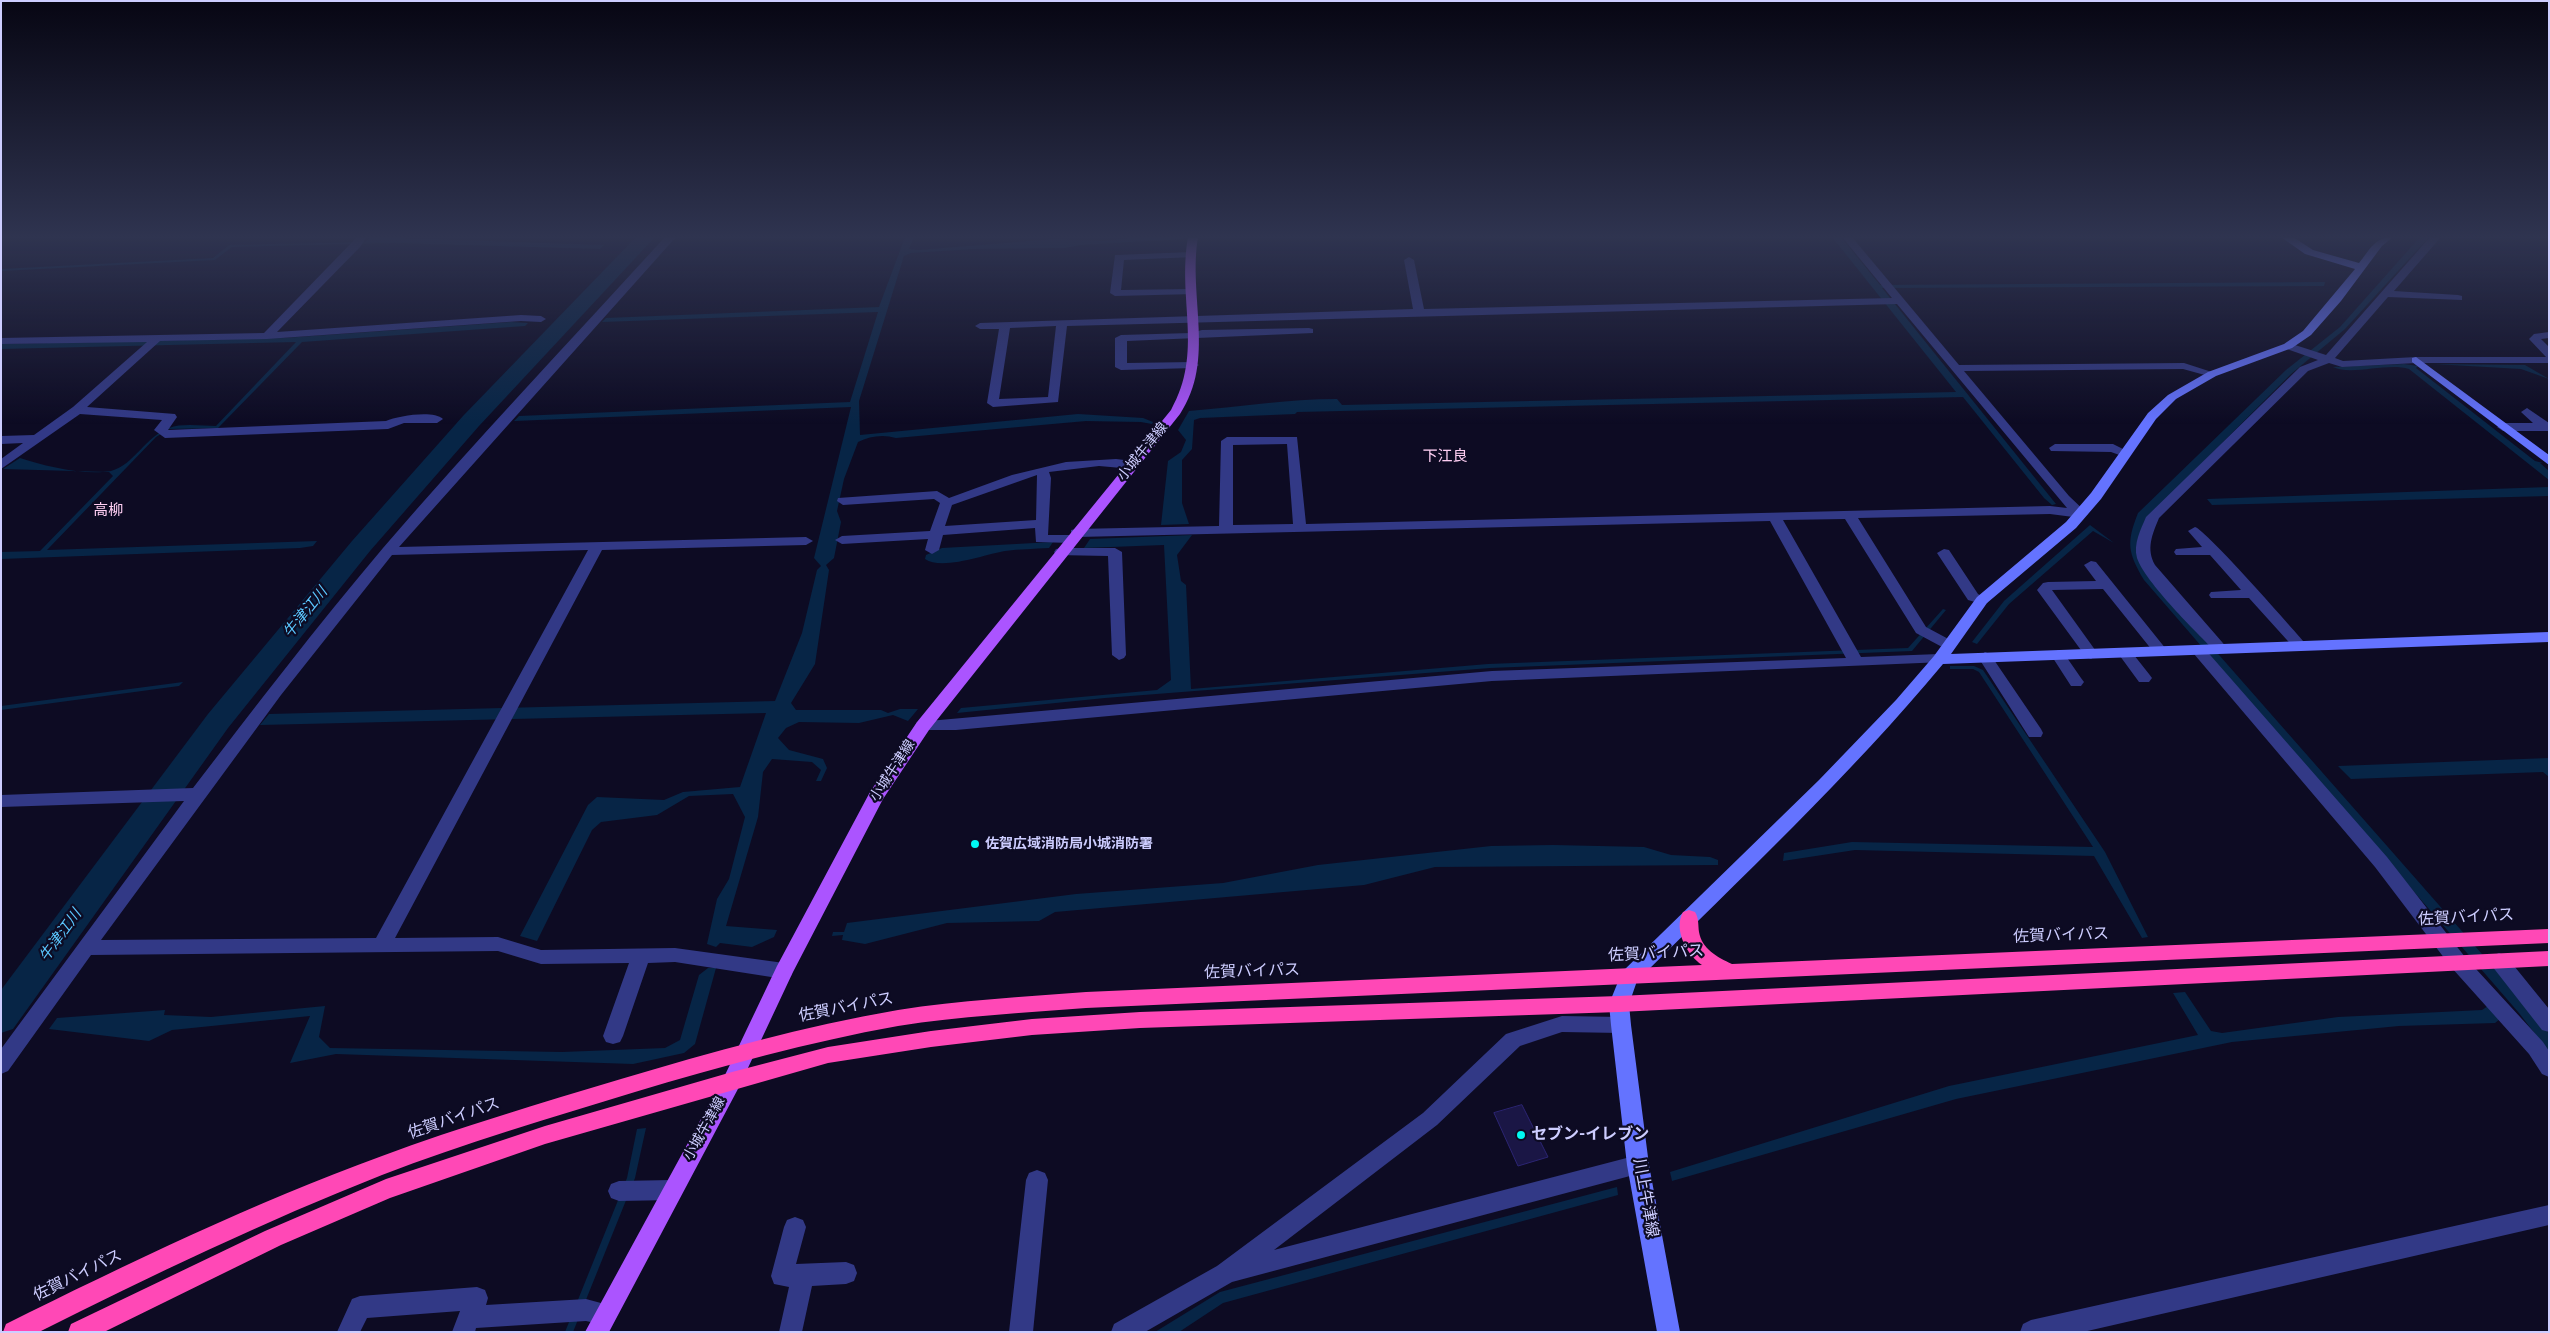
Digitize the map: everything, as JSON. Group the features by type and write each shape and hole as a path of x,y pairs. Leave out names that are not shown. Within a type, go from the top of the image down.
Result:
{"highway":[{"path":"1689,917 1689,932 1696,950 1713,964 1730,972"},
{"name":"佐賀バイパス","path":"14,1332 109,1284 381,1166 522,1117 747,1050 844,1029 939,1012 1047,1003 2549,936"},
{"path":"86,1330 273,1238 386,1189 545,1135 732,1080 828,1056 931,1039 1032,1027 1140,1020 1619,1004 2549,958"}],"main road":[{"name":"小城牛津線","path":"588,1316 672,1190 732,1080 784,971 876,796 923,726 1176,411 1190,385 1193,365 1191,299"}],"street":[{"path":"267,336 303,299"},
{"path":"1,1066 199,794 316,639 388,551 501,422 614,299"},
{"path":"1416,299 1419,313"},
{"path":"1619,1004 1629,977 1825,784 1901,704 1939,659 1982,600 2071,525 2081,514 2096,496 2152,416 2172,397 2212,374 2288,346 2307,333 2337,299"},
{"path":"2222,650 2156,576 2144,559 2144,538 2153,517 2304,369 2323,358 2381,299"},
{"path":"980,326 1900,301 2064,499 2081,514"},
{"path":"1,341 267,336 521,318 541,319"},
{"path":"1005,326 993,403 1054,400 1062,324"},
{"path":"1193,365 1121,367 1121,338 1192,336 1202,333 1310,331"},
{"path":"2549,335 2538,336 2535,339 2549,354"},
{"path":"1,465 77,410 156,339"},
{"path":"2288,346 2342,364 2416,360 2549,360"},
{"path":"2416,360 2549,461"},
{"path":"1956,368 2184,366 2212,374"},
{"path":"77,410 171,417 162,433 388,426 402,419 428,418 437,420"},
{"path":"2528,412 2547,427"},
{"path":"2503,427 2547,427"},
{"path":"1,440 37,439"},
{"path":"1226,531 1227,441 1293,440 1300,528"},
{"path":"2055,448 2113,448 2125,453"},
{"path":"843,501 937,495 947,502 967,498 1002,482 1063,464 1132,464"},
{"path":"1042,471 1045,478 1041,539 1074,536 1300,528 1849,514 2050,510 2081,514"},
{"path":"932,550 941,514 947,502"},
{"path":"1849,514 1927,634 1949,645"},
{"path":"1774,516 1856,662"},
{"path":"842,540 1042,524"},
{"path":"2195,530 2300,646"},
{"path":"388,551 806,541"},
{"path":"382,944 597,546"},
{"path":"2181,552 2214,551"},
{"path":"1061,552 1115,552 1119,655"},
{"path":"1944,553 1973,596 1982,600"},
{"path":"2091,565 2161,652"},
{"path":"2091,654 2044,590 2048,586 2107,585"},
{"path":"2216,595 2253,594"},
{"path":"923,726 1492,676 2549,637"},
{"path":"2199,651 2381,862 2443,941 2536,1048 2549,1068"},
{"path":"2125,653 2144,678"},
{"path":"2058,655 2076,682"},
{"path":"1986,657 2035,733"},
{"path":"1,801 199,794"},
{"path":"86,948 498,944 541,957 675,955 784,971"},
{"path":"613,1036 642,954"},
{"path":"2497,961 2549,1024"},
{"name":"川上牛津線","path":"1619,1004 1638,1165 1669,1332"},
{"path":"1122,1332 1225,1274 1430,1119 1513,1040 1562,1024 1621,1025"},
{"path":"1225,1274 1638,1165"},
{"path":"1021,1332 1037,1180"},
{"path":"628,1191 672,1190"},
{"path":"2031,1332 2549,1215"},
{"path":"795,1227 782,1276 846,1273"},
{"path":"790,1332 803,1276"},
{"path":"348,1332 360,1307 477,1298 466,1325 588,1316"}],"water":[{"path":"882,299 891,299 859,401 860,435 1078,414 1143,418 1153,422 1152,424 1086,421 896,438 877,436 858,442 844,479 837,511 841,522 834,558 826,565 829,570 815,664 791,703 796,710 881,710 888,713 900,709 918,709 908,721 893,715 859,723 799,722 786,728 778,738 789,750 823,759 827,768 821,781 816,781 821,770 812,762 772,759 763,772 758,817 726,926 777,930 774,937 752,947 720,943 716,947 707,944 717,899 729,879 745,817 733,794 689,796 657,815 601,822 592,830 537,941 520,936 588,805 597,797 664,800 683,792 740,787 766,713 260,725 269,714 775,701 802,633 817,570 821,566 814,558 851,407 514,421 519,416 850,402 878,312 602,322 606,318 879,307"},
{"path":"1882,299 1891,299 2056,504 2052,505 2044,498 1963,397 1297,412 1295,414 1200,418 1194,420 1192,449 1182,460 1182,503 1189,524 1161,525 1168,461 1181,452 1186,440 1178,430 1189,411 1319,399 1337,399 1342,405 1956,392"},
{"path":"2365,299 2372,299 2345,329 2291,374 2148,517 2139,537 2154,581 2533,1012 2549,1034 2549,1052 2519,1013 2144,580 2132,555 2130,540 2138,513 2286,370 2340,327"},
{"path":"511,322 528,323 525,326 302,342 218,428 169,429 156,437 47,550 317,541 313,546 1,559 1,552 40,551 113,476 109,472 104,472 119,468 127,463 153,437 169,428 186,425 216,426 296,342 1,349 1,344 284,338"},
{"path":"2404,364 2418,366 2416,368 2535,461 2543,463 2540,463 2549,471 2549,480 2409,369 2391,367 2350,370 2333,367"},
{"path":"2434,364 2525,365 2549,379 2521,369"},
{"path":"20,458 76,471 3,469"},
{"path":"2549,487 2549,496 2212,505 2207,499"},
{"path":"2090,525 2114,543 2093,531 2009,604 1977,644 1972,642 2004,601"},
{"path":"1192,535 1177,555 1181,581 1186,585 1191,689 1488,664 1908,648 1943,609 1946,610 1912,651 1490,668 1105,698 957,713 961,708 1157,690 1171,680 1164,545 1084,548 1090,539"},
{"path":"1053,542 1049,548 1005,551 953,563 933,562 925,559 926,555 942,548"},
{"path":"1950,666 1974,666 1983,670 2105,852 2148,937 2142,938 2094,856 1855,850 1783,861 1784,853 1852,842 2093,847 1979,672 1973,669 1950,669"},
{"path":"183,682 179,686 1,710 1,706"},
{"path":"2549,758 2549,777 2543,772 2351,779 2338,766"},
{"path":"1491,846 1644,847 1671,855 1710,857 1718,860 1718,865 1435,867 1364,885 1055,912 1039,921 947,923 865,944 842,940 843,935 832,936 833,932 844,932 847,923 1076,894 1223,883 1318,865"},
{"path":"708,968 716,968 695,1044 684,1053 633,1064 336,1054 290,1063 310,1016 172,1030 149,1041 49,1029 57,1018 165,1010 164,1015 211,1017 325,1006 319,1037 330,1048 562,1052 665,1048 680,1040 699,975"},
{"path":"2185,992 2211,1031 2222,1033 2338,1017 2482,1010 2488,1006 2500,1019 2495,1023 2399,1026 2232,1042 1956,1099 1672,1181 1670,1172 1949,1086 2198,1035 2173,993"},
{"path":"646,1128 635,1178 573,1332 565,1332 627,1178 637,1129"},
{"path":"1617,1187 1618,1195 1223,1303 1179,1332 1155,1332 1220,1292"}],"building":[{"name":"セブン-イレブン","path":"1522,1105 1548,1157 1518,1166 1494,1113"}],"waterway":[{"name":"牛津江川","path":"1,1018 218,721 361,546 471,421 587,299"}],"place":[{"name":"佐賀広域消防局小城消防署","path":"975,844"},
{"name":"セブン-イレブン","path":"1521,1135"}],"district":[{"name":"下江良","path":"1445,457"},
{"name":"高柳","path":"108,511"}]}
